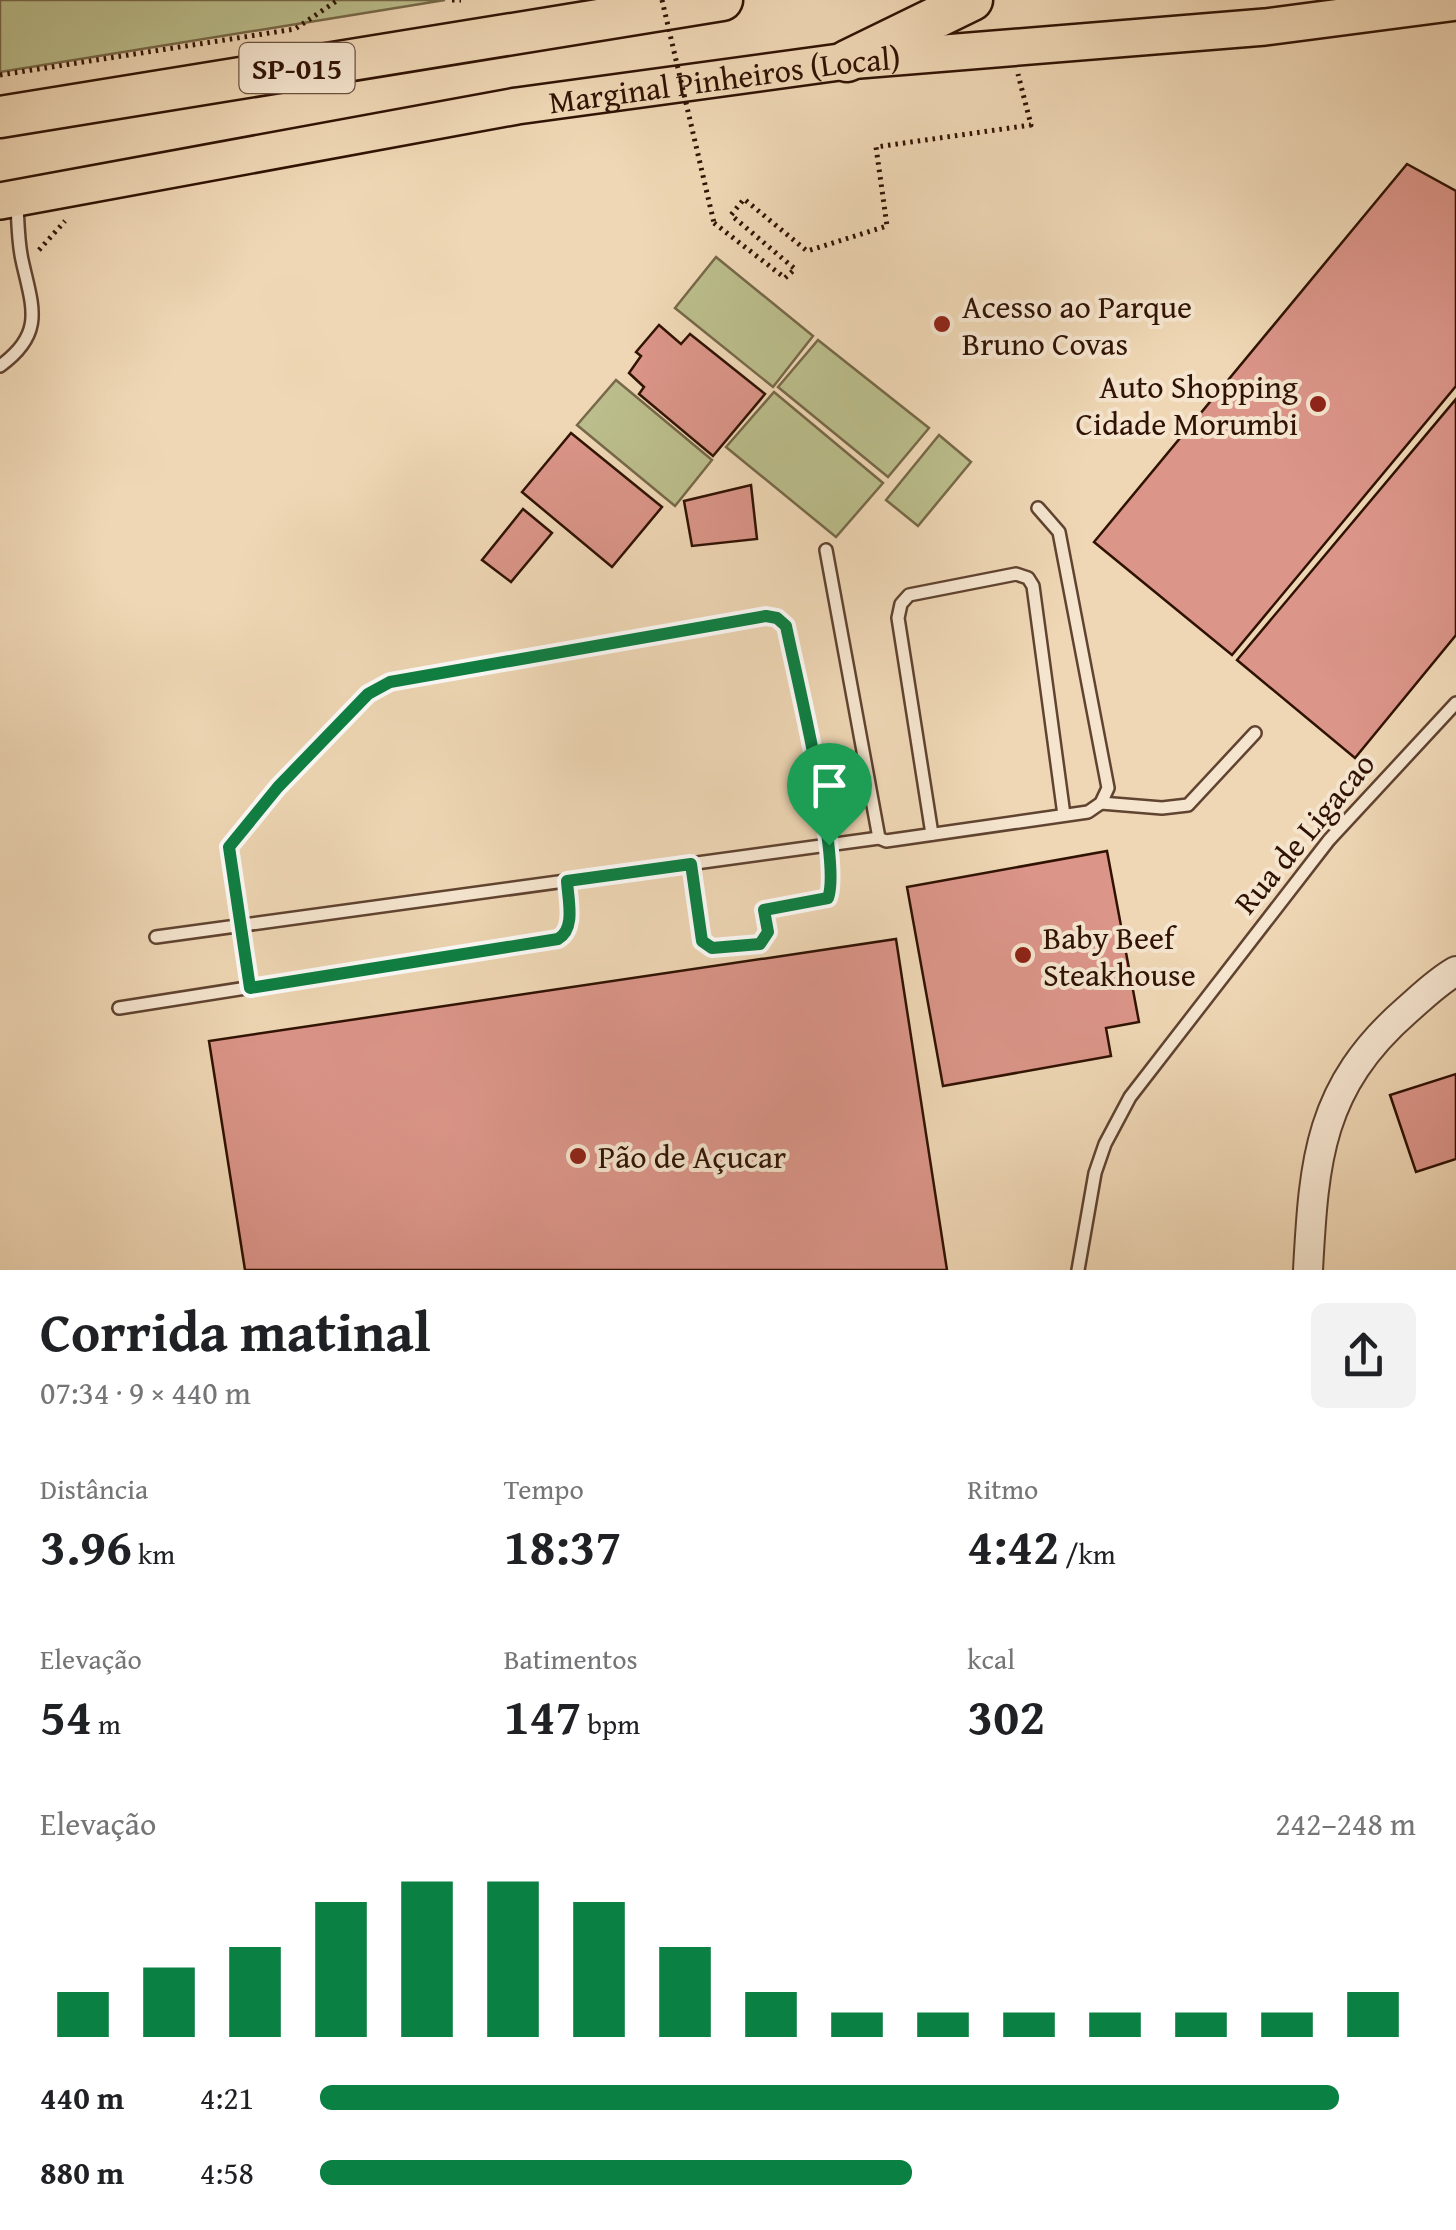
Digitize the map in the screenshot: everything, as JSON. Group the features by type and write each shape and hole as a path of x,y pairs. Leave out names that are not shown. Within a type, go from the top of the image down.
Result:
{"highway":[{"name":"SP-015","path":"0,118 722,0"},
{"path":"847,62 972,0"}],"main road":[{"name":"Marginal Pinheiros (Local)","path":"8,199 517,106 847,62 1265,27 1456,2"}],"street":[{"path":"1308,1270 1321,1142 1340,1089 1380,1033 1450,974"}],"lane":[{"path":"0,366 15,355 32,327 33,297 8,199"},
{"path":"156,937 1088,812 1101,803 1108,788 1059,532 1038,508"},
{"path":"826,550 880,838"},
{"path":"932,834 898,618 901,604 909,595 1016,574 1028,578 1033,586 1064,815"},
{"path":"250,988 228,858 234,838 368,694 390,682 766,616 777,618 786,626 829,845 828,898 764,910 768,932 760,944 706,947 691,864"},
{"name":"Rua de Ligacao","path":"1078,1270 1096,1173 1105,1144 1130,1097 1329,840 1456,703"},
{"path":"1101,803 1162,808 1188,805 1255,733"},
{"path":"119,1008 558,939 570,928 567,881"}],"path":[{"path":"0,74 295,29 338,0"},
{"path":"452,0 461,0"},
{"path":"662,0 714,223 785,278 794,268 731,215 744,199 807,252 887,226 876,147 1032,125 1014,60"}],"green space":[{"path":"0,0 445,0 0,72"},
{"path":"716,257 813,336 773,387 675,308"},
{"path":"818,340 929,428 888,477 778,387"},
{"path":"616,380 712,460 675,506 577,425"},
{"path":"774,392 883,483 836,537 726,447"},
{"path":"939,435 971,462 918,526 886,500"}],"building":[{"path":"1407,164 1456,191 1456,386 1232,655 1094,542"},
{"path":"659,325 681,344 690,334 765,394 713,456 639,394 644,387 629,373 641,356 636,352"},
{"path":"1456,399 1456,635 1355,758 1237,660"},
{"path":"571,433 662,507 612,567 522,492"},
{"path":"751,485 757,539 692,546 684,501"},
{"path":"523,509 552,533 511,582 482,560"},
{"name":"Baby Beef Steakhouse","path":"1107,851 1139,1022 1106,1028 1111,1056 943,1086 907,887"},
{"name":"Pão de Açucar","path":"896,939 947,1270 245,1270 209,1041"},
{"path":"1456,1074 1456,1159 1416,1172 1390,1095"}],"place":[{"name":"Acesso ao Parque Bruno Covas","path":"942,324"},
{"name":"Auto Shopping Cidade Morumbi","path":"1318,404"},
{"name":"Baby Beef Steakhouse","path":"1023,955"},
{"name":"Pão de Açucar","path":"578,1156"}],"route":[{"path":"766,616 777,618 786,626 829,845 828,898 764,910 768,932 760,944 706,947 691,864 567,881 570,928 558,939 250,988 228,858 234,838 278,787 368,694 390,682 766,616"}]}
